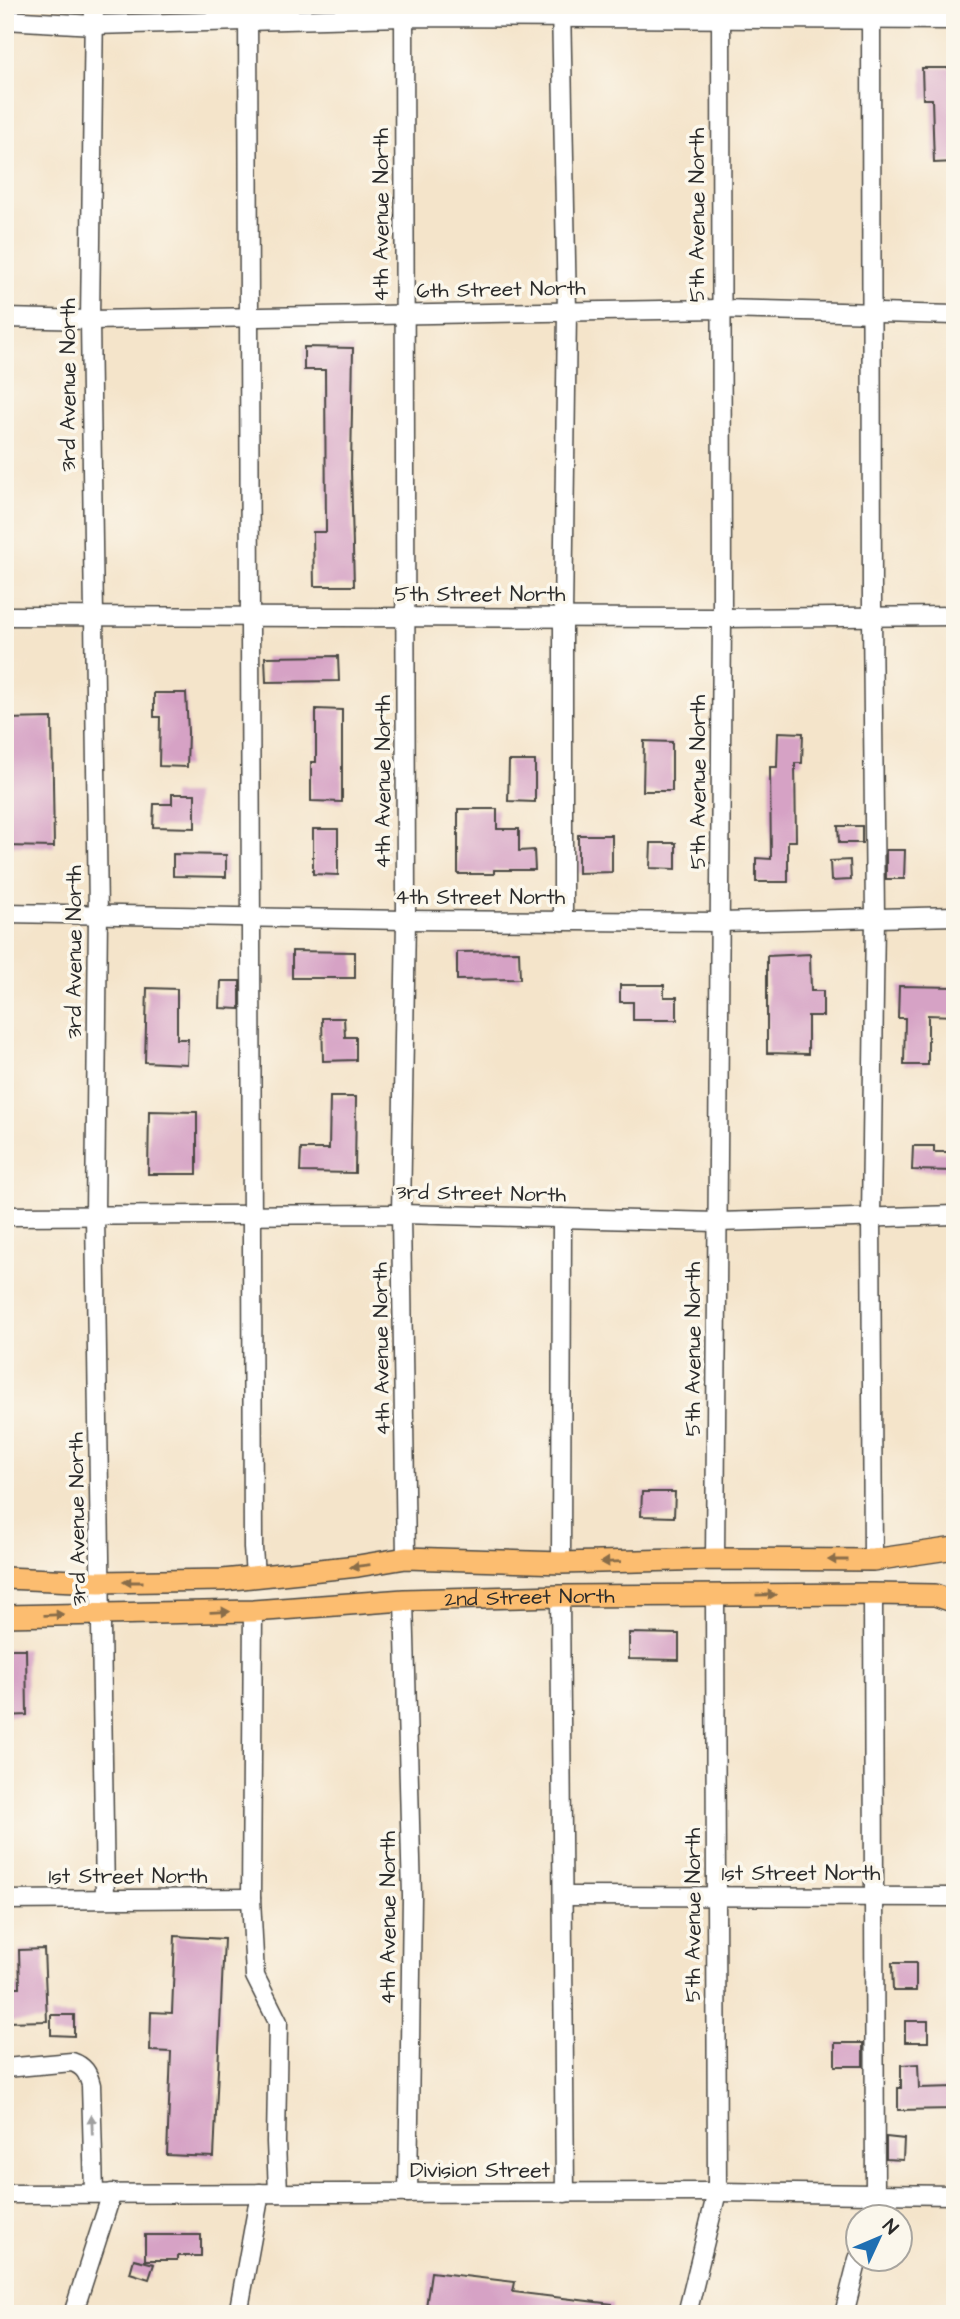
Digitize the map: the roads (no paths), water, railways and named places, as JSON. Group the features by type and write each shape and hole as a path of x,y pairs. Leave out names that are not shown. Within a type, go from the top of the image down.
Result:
{"main road":[{"path":"5,1578 99,1582 223,1580 358,1566 406,1558 561,1563 715,1559 873,1560 955,1548"},
{"name":"2nd Street North","path":"5,1616 253,1611 404,1600 560,1596 873,1594 935,1595 955,1602"}],"street":[{"name":"3rd Avenue North","path":"94,5 90,320 98,914 94,1215 99,1582 103,1616 105,1898"},
{"path":"5,20 94,25 248,13 404,11 872,12 955,20"},
{"name":"4th Avenue North","path":"404,11 406,920 401,1214 406,1558"},
{"path":"560,11 567,311 563,921"},
{"name":"5th Avenue North","path":"715,1559 722,618 721,11"},
{"path":"872,12 875,918 871,1217 873,1560"},
{"path":"248,13 255,1575"},
{"name":"6th Street North","path":"5,318 90,320 720,309 955,315"},
{"name":"5th Street North","path":"5,615 722,618 955,616"},
{"name":"4th Street North","path":"5,913 720,922 955,916"},
{"name":"3rd Street North","path":"5,1216 401,1214 717,1222 955,1215"},
{"path":"561,1563 562,1218"},
{"path":"872,2204 875,2194 873,1594"},
{"path":"560,1596 565,2193"},
{"name":"5th Avenue North","path":"687,2314 717,2192 715,1596"},
{"name":"4th Avenue North","path":"404,1600 412,1896 408,2193"},
{"path":"238,2314 269,2193 276,2142 278,2022 255,1976 251,1898 253,1611"},
{"name":"1st Street North","path":"563,1896 955,1897"},
{"name":"1st Street North","path":"5,1900 251,1898"},
{"path":"5,2068 72,2062 85,2069 91,2085 103,2193 73,2314"},
{"name":"Division Street","path":"5,2194 717,2192 955,2195"},
{"path":"844,2314 855,2274"}]}
